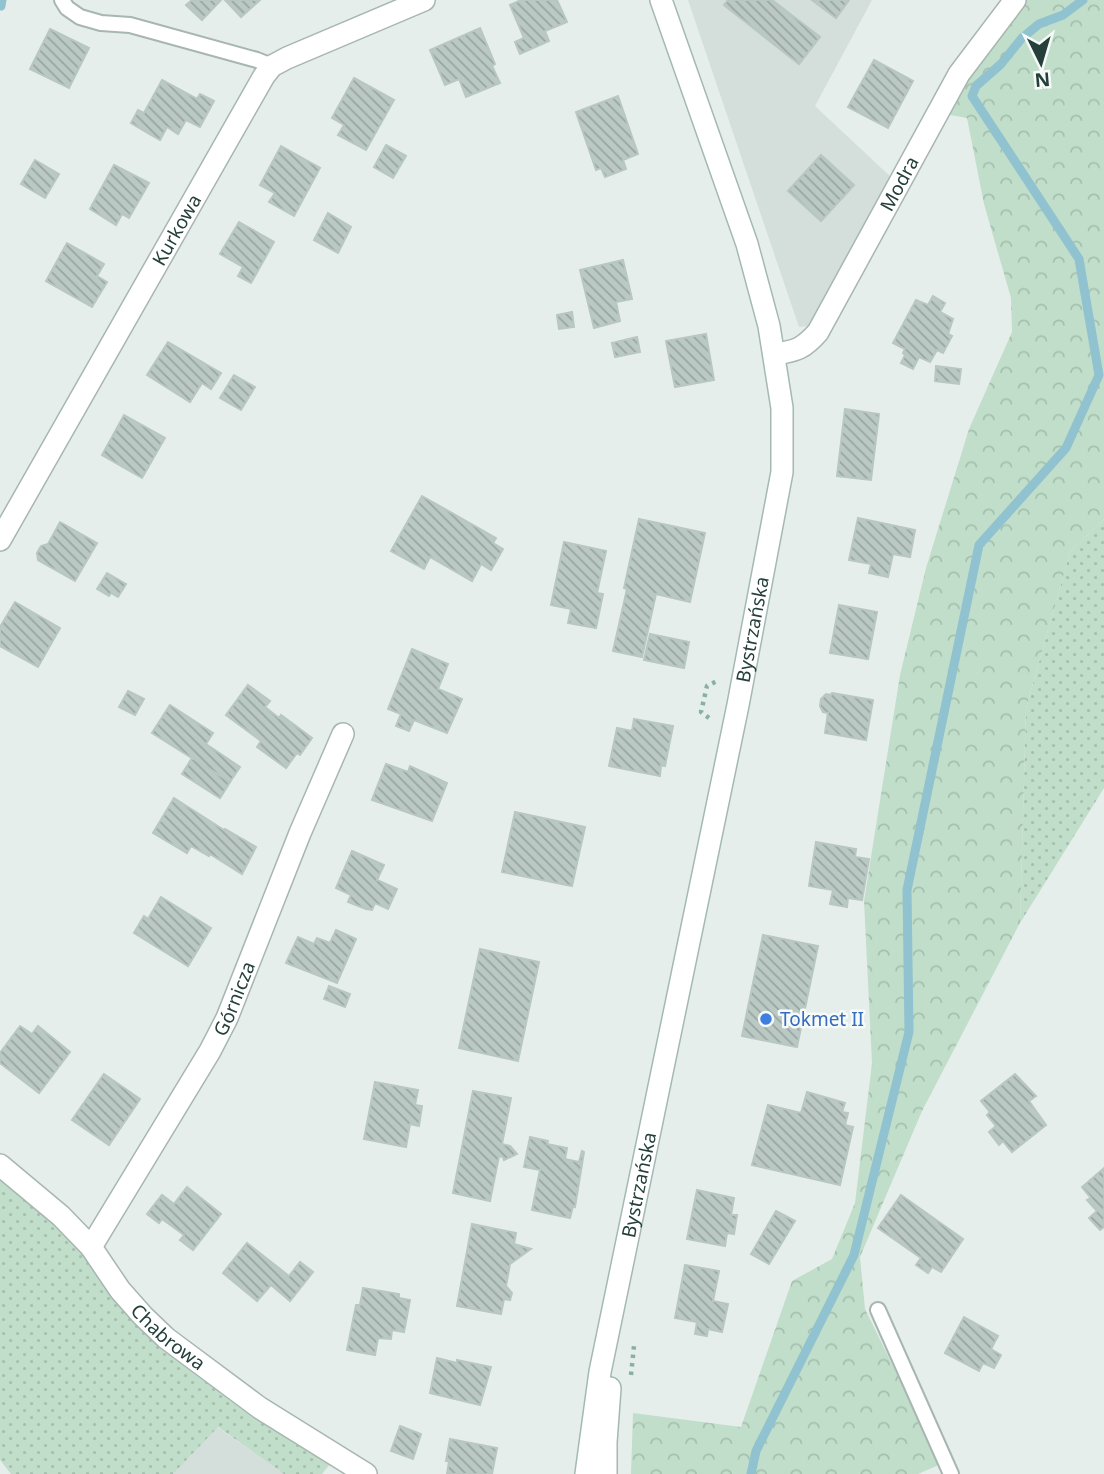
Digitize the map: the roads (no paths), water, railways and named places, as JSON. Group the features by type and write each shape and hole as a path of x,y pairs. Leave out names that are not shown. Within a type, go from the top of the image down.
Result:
{"street":[{"path":"272,66 424,0"},
{"name":"Bystrzańska","path":"586,1474 600,1371 782,472 783,436 775,354 747,244 661,0"},
{"name":"Modra","path":"775,354 806,346 818,332 959,74 1015,0"},
{"name":"Kurkowa","path":"0,540 272,66"},
{"name":"Górnicza","path":"91,1247 210,1051 227,1018 279,883 343,734"},
{"name":"Chabrowa","path":"0,1166 61,1216 91,1247 120,1290 166,1338 260,1408 366,1474"},
{"name":"Bystrzańska","path":"606,1474 607,1428 622,1267"}],"lane":[{"path":"62,0 67,8 80,17 101,23 130,25 272,66"},
{"path":"878,1310 951,1474"}],"waterway":[{"path":"1,6 2,0"},
{"path":"751,1474 756,1451 854,1255 909,1032 907,890 979,545 1066,448 1099,375 1079,259 972,96 976,86 1001,64 1022,38 1039,24 1063,15 1083,0"}],"place":[{"name":"Tokmet II","path":"766,1019"}]}
